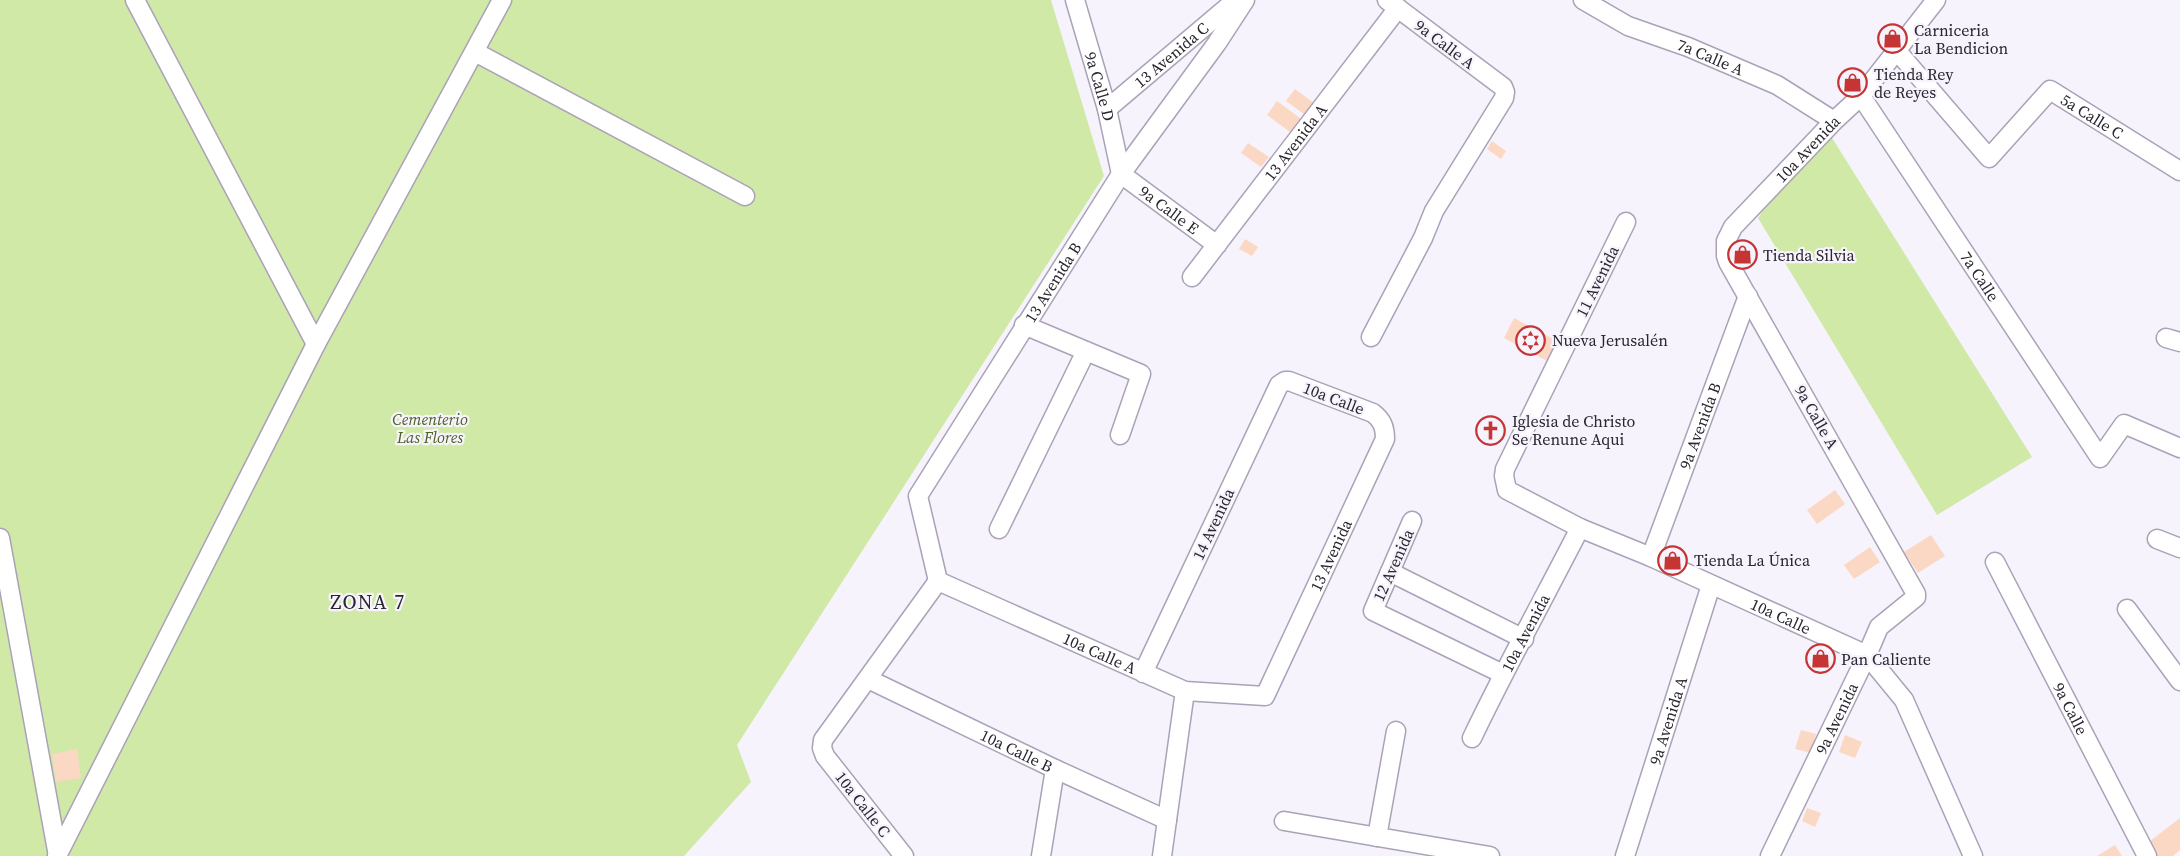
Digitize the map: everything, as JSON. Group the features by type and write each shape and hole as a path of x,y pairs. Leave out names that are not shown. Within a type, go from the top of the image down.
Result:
{"street":[{"path":"135,0 316,344"},
{"path":"58,856 316,344 502,0"},
{"name":"9a Calle D","path":"1075,0 1107,109 1121,174"},
{"name":"13 Avenida C","path":"1107,109 1236,0"},
{"name":"13 Avenida B","path":"938,581 918,496 1121,174 1217,43 1245,0"},
{"name":"7a Calle A","path":"1582,0 1628,26 1688,47 1777,85 1834,121"},
{"name":"10a Avenida","path":"1726,241 1733,227 1834,121 1861,96 1933,1"},
{"name":"9a Calle A","path":"1371,337 1423,238 1434,211 1504,98 1505,92 1503,87 1392,4"},
{"name":"13 Avenida A","path":"1192,277 1392,4"},
{"name":"5a Calle C","path":"1897,51 1989,158 2050,90 2180,171"},
{"path":"475,52 745,196"},
{"name":"7a Calle","path":"1861,96 2100,458 2124,424 2180,448"},
{"name":"9a Calle E","path":"1121,174 1217,245"},
{"name":"11 Avenida","path":"1505,469 1626,222"},
{"name":"9a Calle A","path":"1726,241 1726,256 1916,591"},
{"name":"9a Avenida B","path":"1651,557 1748,296"},
{"path":"1024,325 1141,374 1120,435"},
{"path":"999,529 1086,351"},
{"name":"10a Calle","path":"1289,381 1373,413 1379,418"},
{"name":"14 Avenida","path":"1143,673 1279,385 1289,381"},
{"name":"13 Avenida","path":"1267,694 1385,439 1383,424 1379,418"},
{"name":"10a Calle","path":"1505,469 1505,487 1509,492 1580,528 1651,557 1867,655 1904,700 1973,856"},
{"name":"12 Avenida","path":"1412,521 1373,609 1374,612 1503,674"},
{"name":"10a Avenida","path":"1472,738 1580,528"},
{"path":"0,538 58,856"},
{"path":"2157,539 2180,549"},
{"name":"9a Calle","path":"1995,562 2147,856"},
{"path":"1390,572 1524,639"},
{"path":"868,679 938,581"},
{"name":"10a Calle A","path":"938,581 1185,691 1261,697 1267,694"},
{"name":"9a Avenida A","path":"1624,856 1711,585"},
{"name":"9a Avenida","path":"1770,856 1867,655 1876,629 1916,597 1916,591"},
{"path":"2127,609 2180,681"},
{"name":"10a Calle C","path":"868,679 823,740 823,752 904,856"},
{"name":"10a Calle B","path":"868,679 1167,820"},
{"path":"1162,856 1185,691"},
{"path":"1377,837 1396,731"},
{"path":"1041,856 1055,769"},
{"path":"1284,821 1490,856"}],"green space":[{"name":"Cementerio Las Flores","path":"0,0 1051,0 1104,176 737,745 751,782 684,856 0,856"},
{"path":"1829,133 2032,457 1937,515 1758,218 1785,178"}],"building":[{"name":"Carniceria La Bendicion","path":"1889,29 1899,36 1894,43 1884,36"},
{"name":"Tienda Rey de Reyes","path":"1852,72 1864,83 1854,95 1842,84"},
{"path":"1295,89 1314,103 1305,115 1286,101"},
{"path":"1277,101 1304,121 1294,135 1267,115"},
{"path":"1492,141 1506,151 1501,159 1487,149"},
{"path":"1248,143 1269,157 1261,167 1241,153"},
{"path":"1245,239 1258,247 1252,256 1239,249"},
{"name":"Tienda Silvia","path":"1744,247 1750,257 1740,263 1734,253"},
{"name":"Nueva Jerusalén","path":"1514,318 1559,342 1549,362 1504,338"},
{"name":"Iglesia de Christo Se Renune Aqui","path":"1484,418 1505,430 1498,442 1477,430"},
{"path":"1835,490 1845,504 1817,524 1807,510"},
{"path":"1931,535 1945,556 1918,573 1904,552"},
{"path":"1870,547 1880,562 1854,579 1844,565"},
{"name":"Pan Caliente","path":"1815,651 1828,654 1825,666 1812,663"},
{"path":"1801,730 1816,734 1811,753 1795,749"},
{"path":"1845,735 1862,742 1855,758 1839,752"},
{"path":"77,749 81,778 56,782 52,754"},
{"path":"1807,808 1821,813 1815,827 1802,821"},
{"path":"2180,818 2180,850 2173,856 2152,856 2145,845"},
{"path":"2115,845 2122,856 2097,856"}],"place":[{"name":"Carniceria La Bendicion","path":"1893,39"},
{"name":"Tienda Rey de Reyes","path":"1853,83"},
{"name":"Tienda Silvia","path":"1742,255"},
{"name":"Nueva Jerusalén","path":"1531,340"},
{"name":"Iglesia de Christo Se Renune Aqui","path":"1491,430"},
{"name":"Tienda La Única","path":"1673,560"},
{"name":"Pan Caliente","path":"1820,659"}],"district":[{"name":"ZONA 7","path":"368,602"}]}
